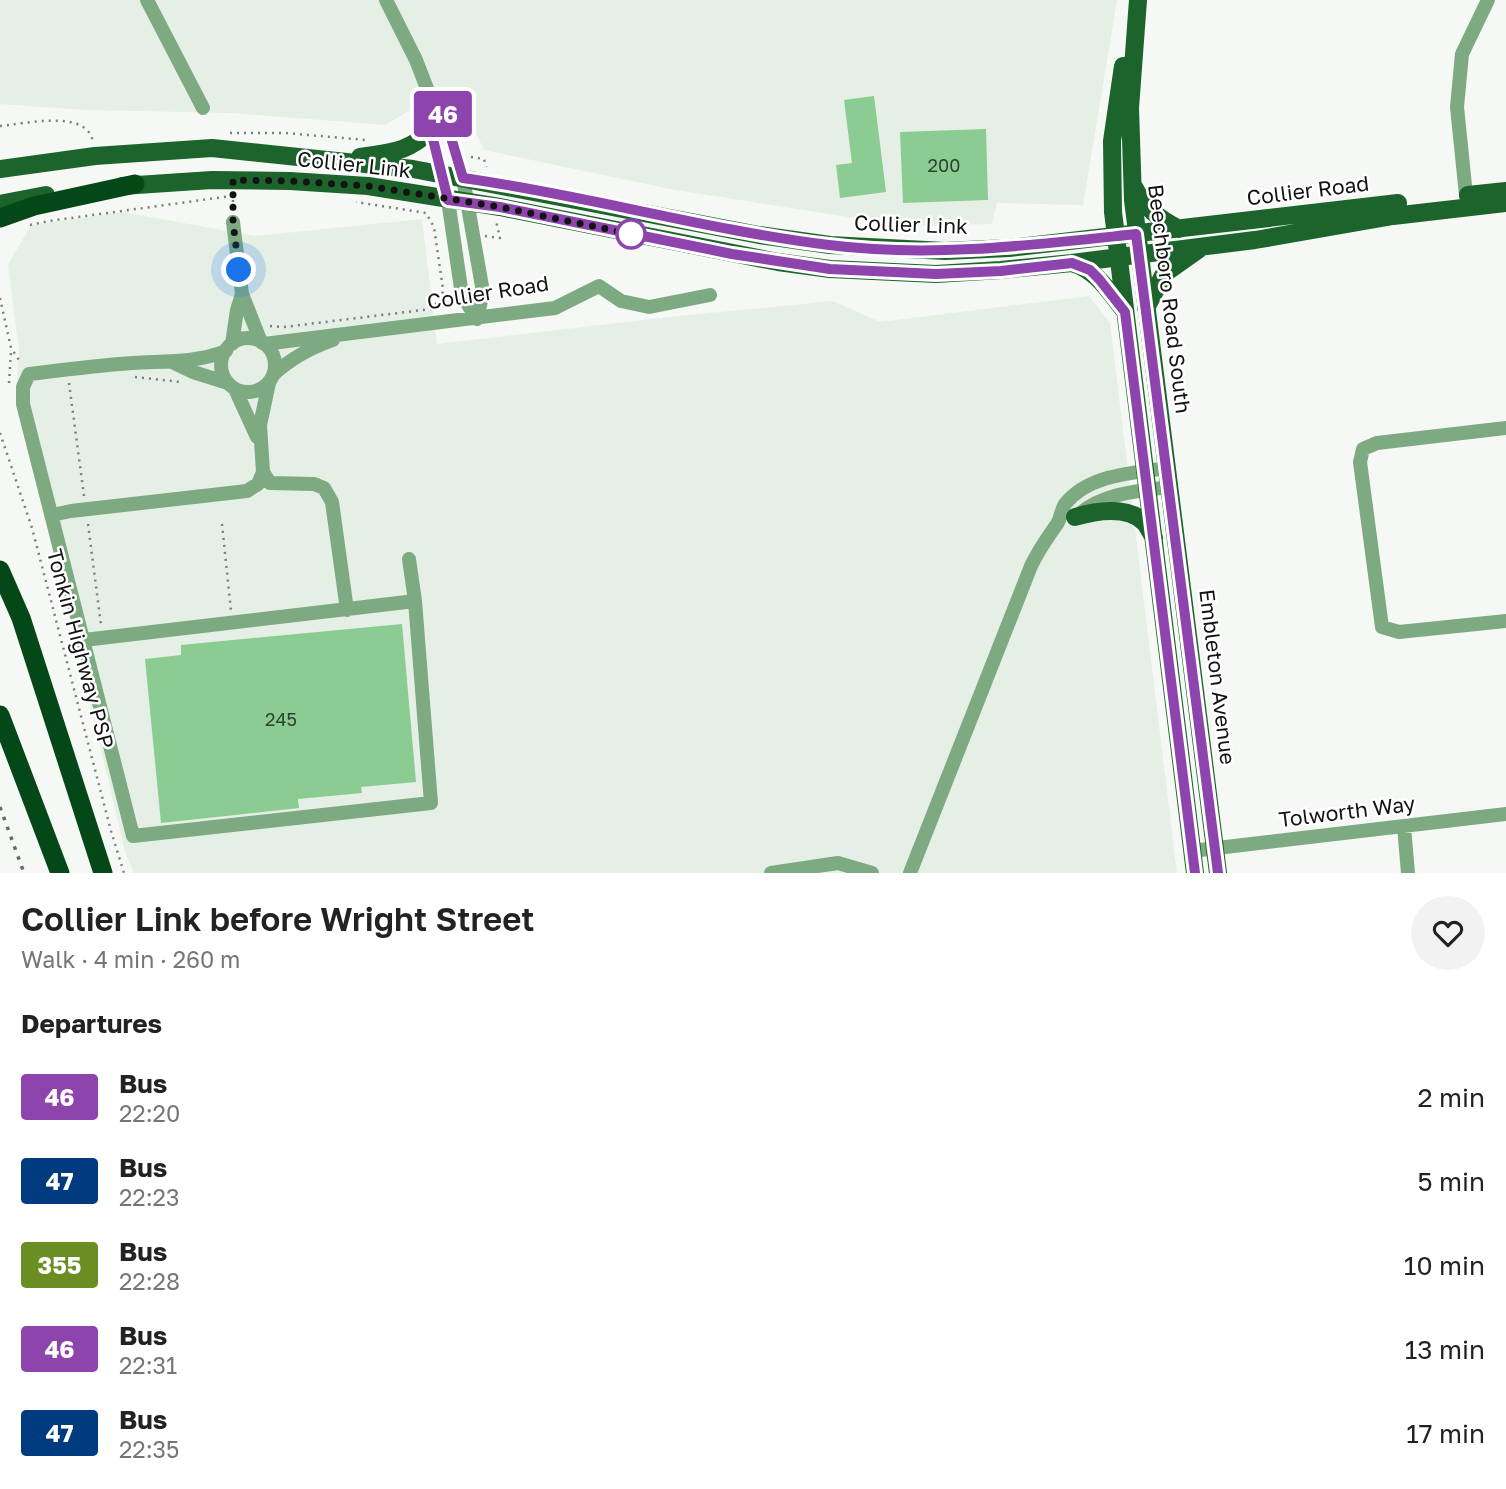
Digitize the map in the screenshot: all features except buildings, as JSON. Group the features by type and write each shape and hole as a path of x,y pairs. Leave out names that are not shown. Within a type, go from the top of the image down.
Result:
{"highway":[{"path":"0,218 34,206 135,184"},
{"path":"0,570 21,618 103,873"},
{"path":"0,715 60,873"}],"main road":[{"name":"Beechboro Road South","path":"1137,4 1130,108 1131,181 1170,486"},
{"name":"Beechboro Road South","path":"1137,4 1128,32 1112,141 1112,193 1147,490"},
{"path":"343,160 416,145 431,130"},
{"name":"Collier Link","path":"0,169 95,156 212,148 343,160 463,178 759,234 844,246 977,250 1116,236"},
{"name":"Collier Link","path":"0,204 57,193 135,184 233,188 290,181 368,186 500,207 709,250 830,269 936,274 1001,271 1118,257"},
{"path":"1131,181 1142,203 1152,213 1179,229"},
{"name":"Collier Road","path":"1118,257 1275,236 1467,201 1506,191"},
{"name":"Collier Road","path":"1116,236 1467,201 1506,203"},
{"path":"1146,308 1164,274 1204,246"},
{"path":"1072,263 1090,270 1125,312"},
{"name":"Embleton Avenue","path":"1170,486 1218,873"},
{"path":"1147,490 1195,873"},
{"path":"1067,520 1112,511 1144,522 1154,538"},
{"path":"1168,646 1177,639 1177,621 1184,598"}],"street":[{"path":"147,0 203,108"},
{"path":"386,0 416,60 431,99 444,114 463,178 483,292 477,318"},
{"path":"1467,201 1457,107 1462,54 1488,0"},
{"path":"431,99 429,123 448,200 462,295 477,318"},
{"path":"233,222 243,294 262,343 274,358 263,403 259,442 263,472 270,483 313,484 324,488 332,502 347,610"},
{"name":"Collier Road","path":"262,343 555,308 599,286 621,301 649,307 710,296"},
{"path":"243,294 221,367 259,442"},
{"name":"Collier Road","path":"271,379 285,364 314,347 347,334"},
{"path":"262,343 248,338 212,356 173,362 132,363 29,374 23,387 23,404 133,836 431,803 415,601 408,559"},
{"path":"173,362 193,372 253,392 271,379"},
{"path":"1506,428 1377,443 1363,449 1360,462 1382,627 1399,632 1506,621"},
{"path":"1067,520 1065,505 1082,490 1105,479 1167,468"},
{"path":"52,515 71,510 247,491 258,484 263,472"},
{"path":"910,873 1031,566 1044,541 1067,520 1096,502 1170,486"},
{"path":"84,640 415,601"},
{"name":"Tolworth Way","path":"1192,851 1506,814"},
{"path":"1404,826 1408,873"},
{"path":"771,873 838,863 872,873"}],"path":[{"path":"0,126 65,120 79,122 93,138 95,156"},
{"path":"23,227 233,188 233,222"},
{"path":"263,326 284,327 431,309 442,298 434,227 426,213 345,200"},
{"path":"0,298 11,348 29,374"},
{"path":"135,377 183,382"},
{"name":"Tonkin Highway PSP","path":"0,433 32,528 124,873"},
{"path":"222,524 232,619"}],"shaded area":[{"path":"0,0 1117,0 1083,205 997,203 992,224 905,226 670,189 484,150 457,92 407,112 385,125 232,113 85,110 0,104"},
{"path":"122,212 255,236 422,219 437,344 833,301 880,322 1089,296 1110,323 1177,873 134,873 126,855 16,394 19,351 8,265 31,225"}],"railway":[{"path":"0,807 24,873"}],"bus line":[{"name":"46","path":"1195,873 1125,312 1099,279 1090,270 1072,263 1001,271 936,274 830,269 732,254 500,207 448,200 429,123 431,99 444,114 463,178 830,245 884,249 977,250 1136,234 1218,873"}],"route":[{"path":"239,270 233,222 233,180 368,186 500,207 631,234"}]}
